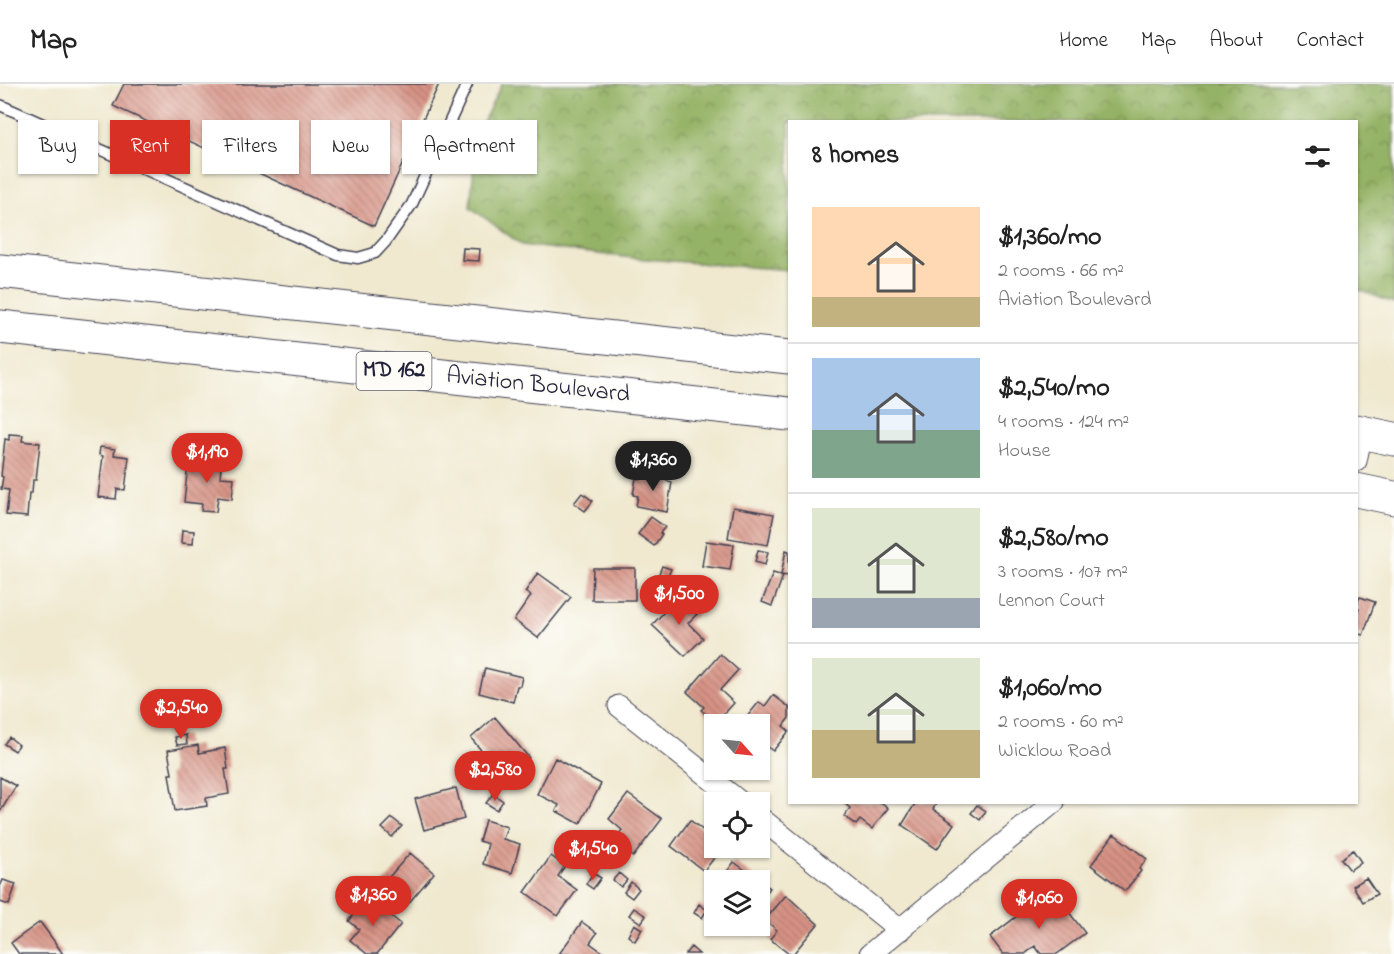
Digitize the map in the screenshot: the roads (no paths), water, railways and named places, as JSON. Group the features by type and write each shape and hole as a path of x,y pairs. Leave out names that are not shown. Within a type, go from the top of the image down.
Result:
{"main road":[{"name":"MD 162","path":"0,271 788,357"},
{"name":"Aviation Boulevard","path":"0,327 788,414"},
{"path":"1358,441 1394,439"},
{"path":"1358,490 1394,498"}],"street":[{"path":"619,706 727,792"},
{"path":"870,954 1052,804"},
{"path":"770,827 900,930"}],"lane":[{"path":"0,105 338,255 358,258 375,252 386,242 412,204 467,84"}]}
